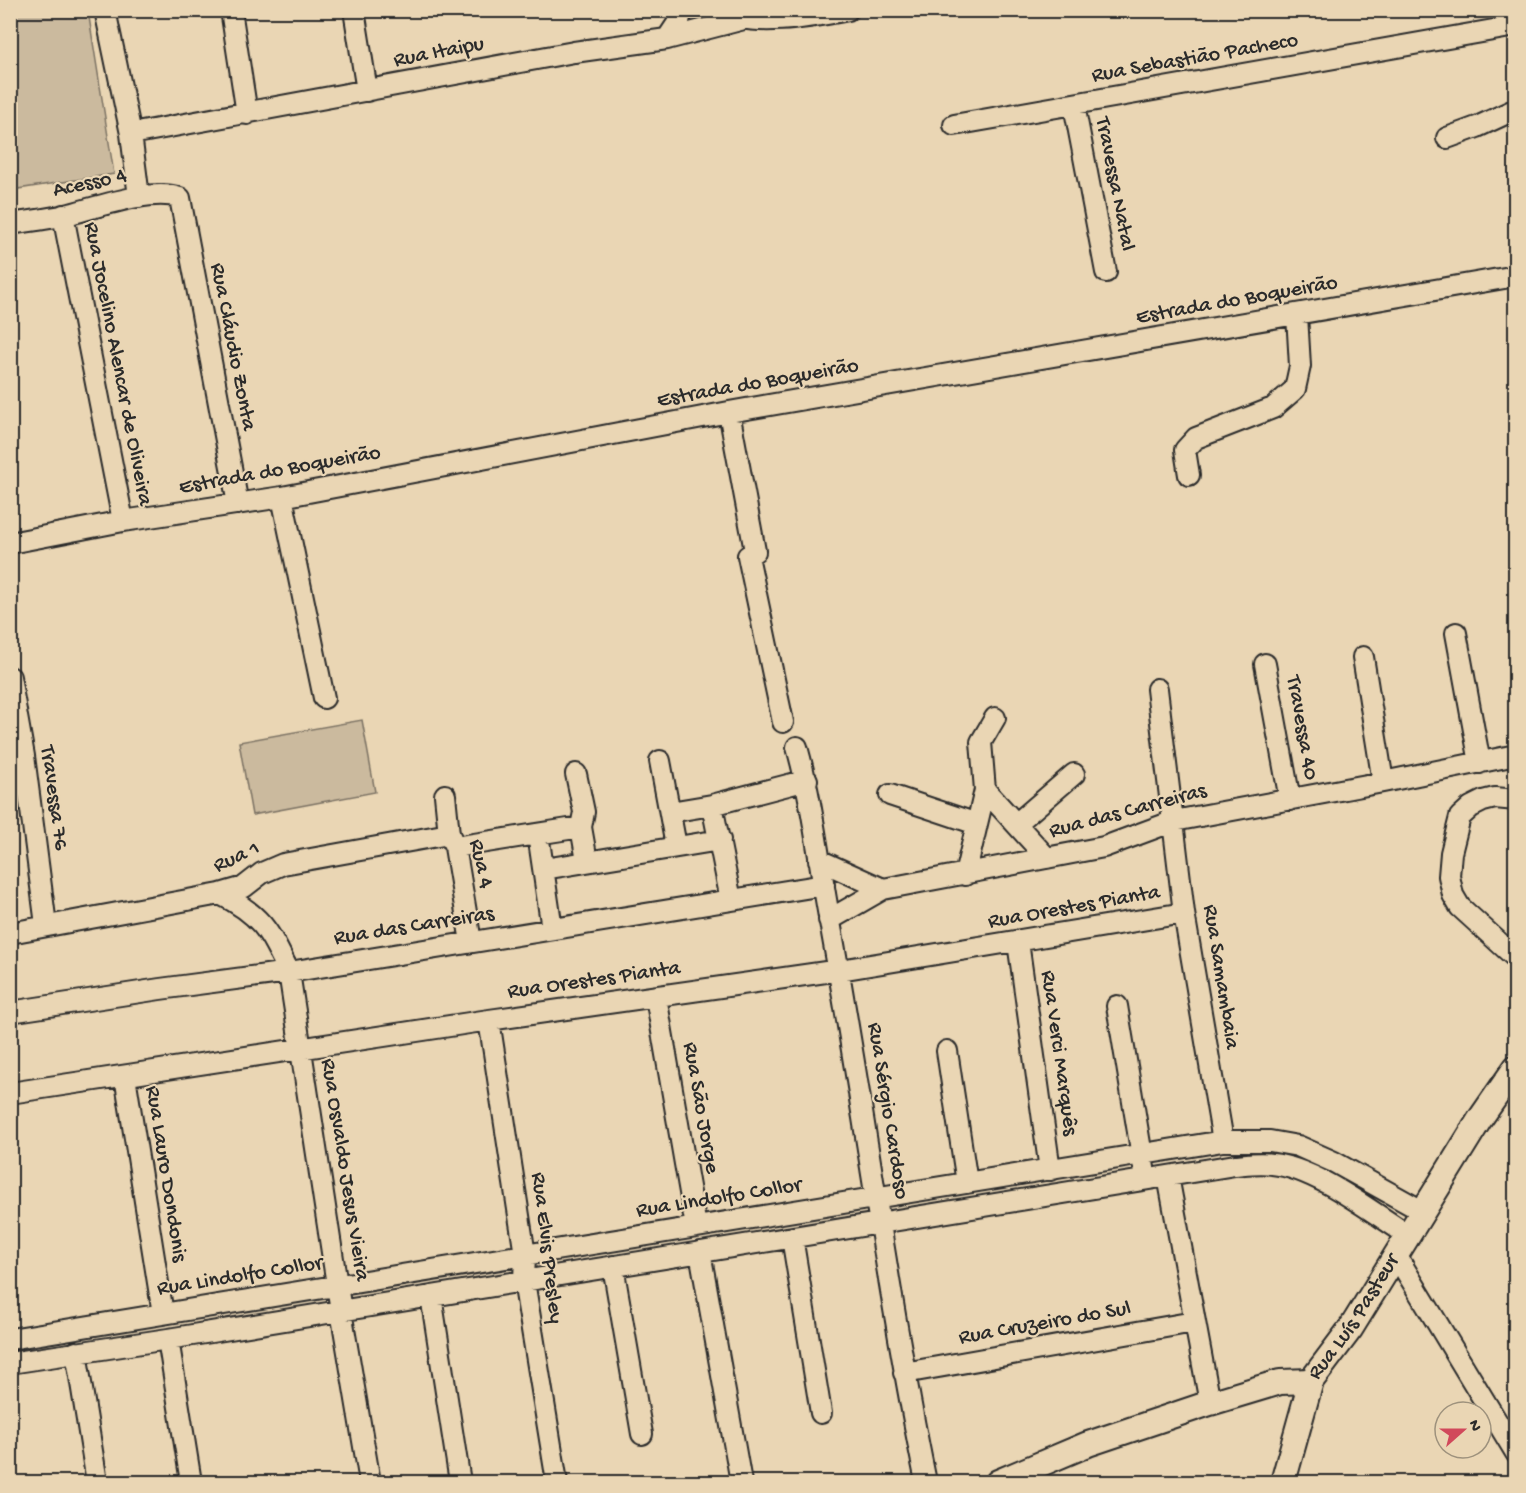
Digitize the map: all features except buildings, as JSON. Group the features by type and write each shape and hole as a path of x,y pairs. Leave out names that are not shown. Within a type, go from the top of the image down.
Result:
{"main road":[{"name":"Rua Luís Pasteur","path":"998,1482 1088,1444 1210,1403 1280,1382 1311,1381 1351,1328 1422,1211 1515,1067"},
{"path":"1285,1481 1311,1381"}],"street":[{"path":"105,10 131,134 139,197"},
{"path":"231,10 247,114"},
{"path":"354,10 368,91"},
{"path":"667,39 679,21 682,10"},
{"path":"717,10 724,15 749,14 787,20 849,10"},
{"name":"Rua Itaipu","path":"131,134 574,52 667,39 749,14"},
{"name":"Rua Sebastião Pacheco","path":"954,125 1515,26"},
{"name":"Travessa Natal","path":"1074,105 1106,272"},
{"path":"1447,138 1515,109"},
{"name":"Acesso 4","path":"10,224 63,215 139,197 171,195 180,198"},
{"name":"Rua Cláudio Zonta","path":"180,198 238,504"},
{"name":"Rua Jocelino Alencar de Oliveira","path":"63,215 123,521"},
{"name":"Estrada do Boqueirão","path":"10,543 123,521 282,497 729,412 1515,276"},
{"path":"1189,475 1185,450 1196,438 1273,408 1294,389 1300,366 1297,315"},
{"path":"729,412 755,551 748,556 783,722"},
{"path":"282,497 324,698"},
{"path":"1456,633 1480,763"},
{"path":"1363,657 1383,782"},
{"name":"Travessa 40","path":"1265,664 1290,800"},
{"name":"Travessa 76","path":"10,677 24,756 46,925"},
{"name":"Rua Samambaia","path":"1157,689 1184,913 1223,1141"},
{"path":"965,874 985,790 981,742 995,718"},
{"name":"Rua Sérgio Cardoso","path":"797,747 807,780 819,860 840,970 904,1373 926,1482"},
{"name":"Rua das Carreiras","path":"830,920 883,890 1104,847 1174,820 1290,800 1515,755"},
{"path":"660,761 676,846"},
{"path":"576,774 584,812 581,827 587,861"},
{"path":"1016,824 1074,774"},
{"path":"670,812 712,805 807,780"},
{"path":"985,790 1047,858"},
{"name":"Rua 4","path":"445,795 471,942"},
{"path":"890,795 977,824"},
{"path":"1515,800 1495,798 1483,801 1471,807 1460,817 1451,853 1449,876 1453,895 1461,908 1515,958"},
{"path":"712,805 731,900"},
{"name":"Rua 1","path":"10,933 220,894 244,887 262,873 282,864 452,840 538,834 581,827"},
{"path":"538,834 552,929"},
{"path":"544,869 720,840"},
{"path":"819,860 883,890"},
{"name":"Rua das Carreiras","path":"10,1012 290,972 824,885"},
{"name":"Rua Osvaldo Jesus Vieira","path":"220,894 243,905 267,929 290,972 341,1311 370,1482"},
{"name":"Rua Orestes Pianta","path":"10,1093 489,1020 840,970 1184,913"},
{"name":"Rua Verci Marquês","path":"1018,942 1050,1170"},
{"name":"Rua São Jorge","path":"656,997 696,1227"},
{"path":"1117,1006 1140,1155 1147,1179"},
{"name":"Rua Elvis Presley","path":"489,1020 525,1255 525,1281 557,1482"},
{"path":"947,1051 967,1183"},
{"name":"Rua Lauro Dondonis","path":"125,1076 163,1314"},
{"name":"Rua Lindolfo Collor","path":"10,1339 1223,1141 1270,1141 1298,1146 1334,1162 1422,1211"},
{"path":"10,1363 1235,1165 1271,1163 1292,1168 1326,1183 1402,1245 1515,1453"},
{"path":"1168,1176 1210,1403"},
{"path":"792,1237 821,1413"},
{"path":"700,1252 741,1482"},
{"path":"613,1266 642,1434"},
{"path":"431,1296 460,1482"},
{"name":"Rua Cruzeiro do Sul","path":"904,1373 1194,1322"},
{"path":"168,1339 191,1482"},
{"path":"76,1352 97,1482"}],"shaded area":[{"path":"11,10 88,11 114,174 11,190"},
{"path":"362,720 375,792 252,815 239,742"}]}
